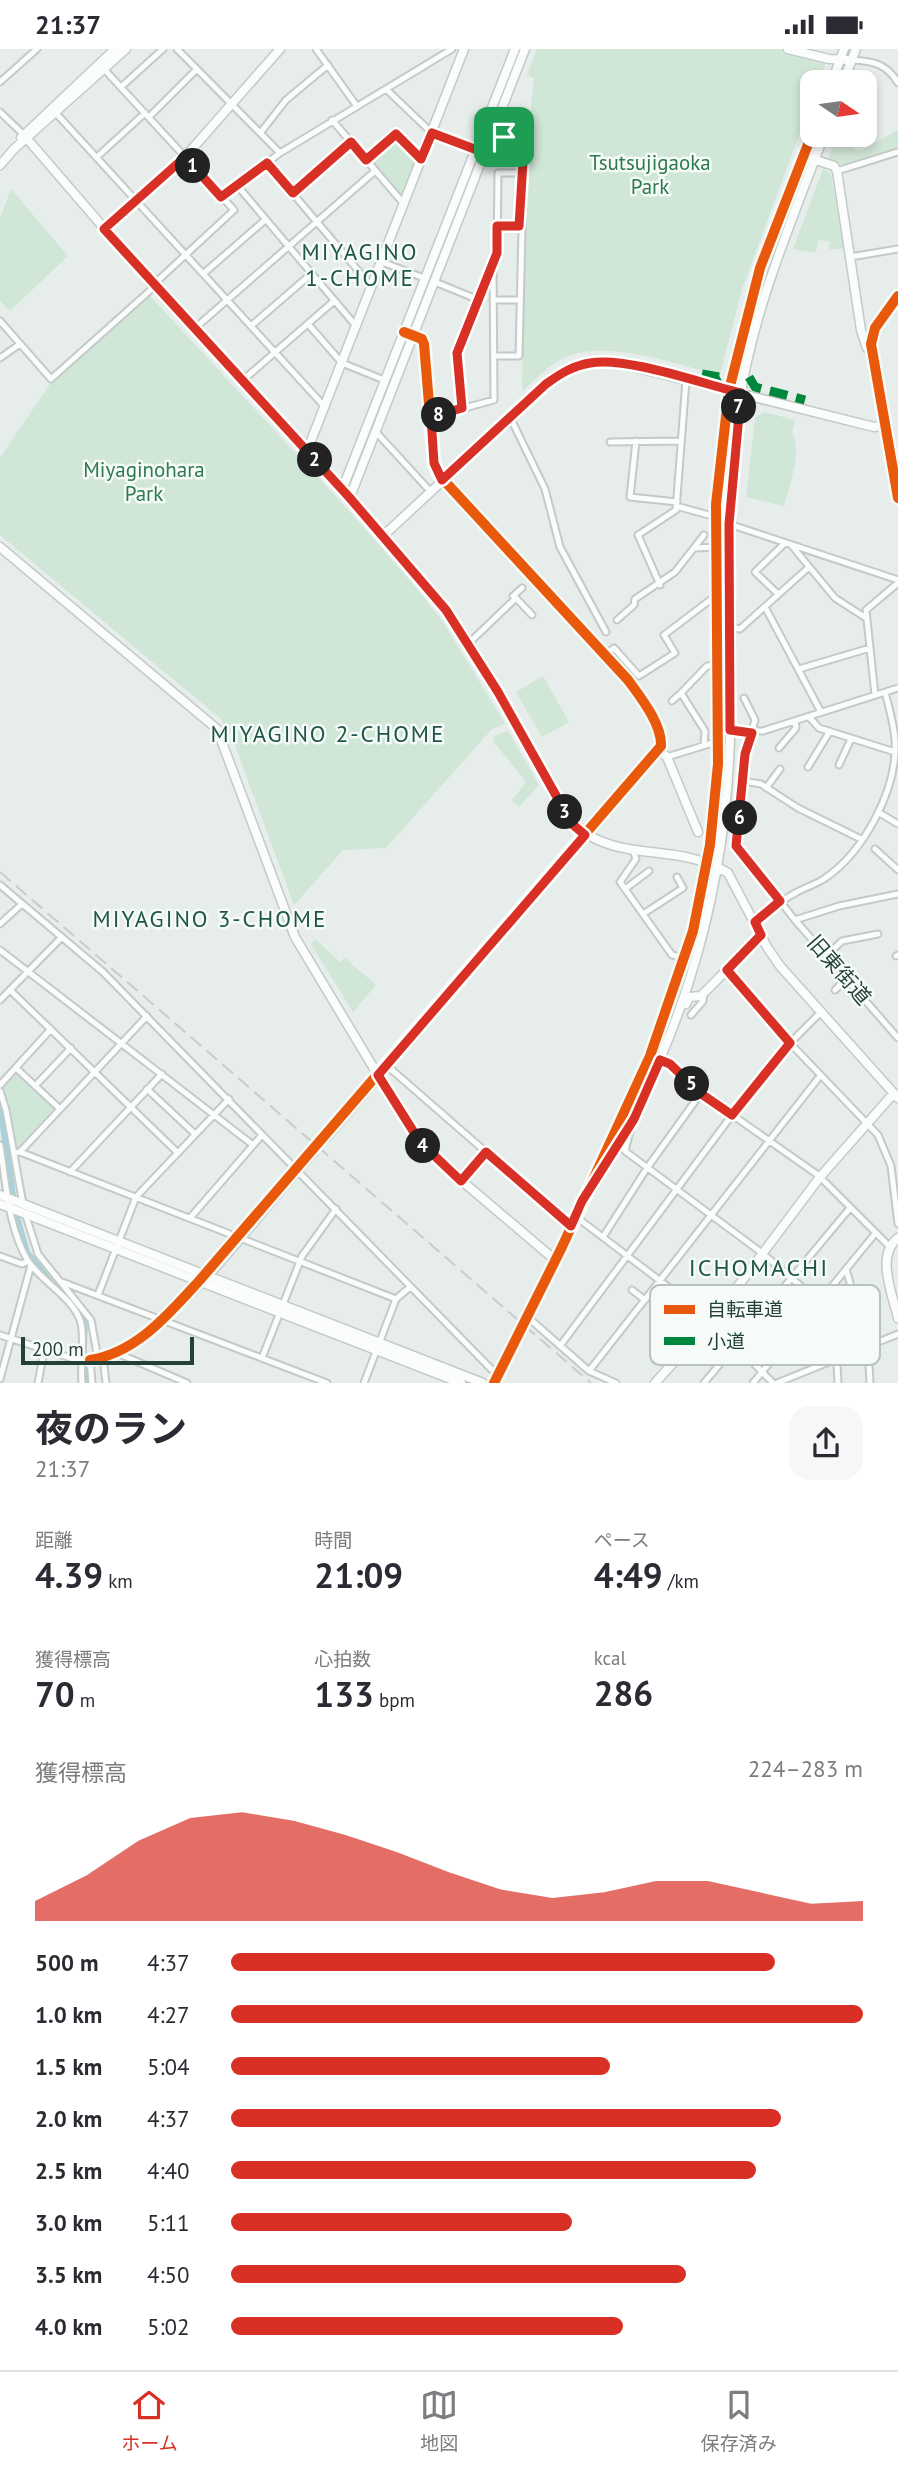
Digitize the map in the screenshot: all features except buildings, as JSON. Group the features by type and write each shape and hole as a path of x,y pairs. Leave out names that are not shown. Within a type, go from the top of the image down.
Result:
{"highway":[{"path":"898,296 875,328 872,352 889,431 898,498"}],"street":[{"path":"0,82 37,49"},
{"path":"0,165 54,110 126,49"},
{"path":"121,87 163,49"},
{"path":"177,49 280,153"},
{"path":"104,229 185,157 280,49"},
{"path":"316,49 356,105"},
{"path":"221,197 280,153 452,49"},
{"path":"307,451 464,49"},
{"path":"342,490 515,49"},
{"path":"349,497 525,49"},
{"path":"790,49 877,63 892,73 898,83"},
{"path":"836,70 844,49"},
{"path":"848,70 856,49"},
{"path":"102,67 110,51"},
{"path":"261,132 286,100 327,65"},
{"path":"0,321 48,378 53,379 234,210 102,67"},
{"path":"97,157 197,69"},
{"path":"386,89 432,133 485,153"},
{"path":"54,110 325,407"},
{"path":"0,112 349,497 446,610 469,643 572,824 585,835 610,848 662,851 717,867 736,883 761,935 780,966 897,1092 820,1177 738,1285"},
{"path":"332,120 404,204"},
{"path":"493,132 524,145 519,226 519,356 494,356"},
{"path":"366,160 396,134 421,159"},
{"path":"293,193 351,142"},
{"path":"1,886 147,1016 336,1209 495,1379 555,1260 650,1056 686,959 707,864 719,741 716,517 720,457 729,390 760,268 807,147"},
{"path":"704,994 694,992 692,988 717,867 727,787 730,730 729,524 741,393 759,315 820,147"},
{"path":"837,171 898,152"},
{"path":"804,155 834,166 837,171 860,323 864,342 872,352"},
{"path":"267,163 372,287"},
{"path":"194,329 376,171"},
{"path":"431,417 494,400 493,300 498,173 522,173"},
{"path":"236,184 356,327"},
{"path":"203,274 265,220"},
{"path":"497,226 519,226"},
{"path":"850,257 898,249"},
{"path":"382,262 425,278"},
{"path":"462,408 457,353 494,262"},
{"path":"251,326 311,274"},
{"path":"435,282 479,300"},
{"path":"493,300 519,300"},
{"path":"242,381 334,301"},
{"path":"747,311 759,315"},
{"path":"860,323 875,328"},
{"path":"308,324 342,363 384,380"},
{"path":"326,1138 385,1064 659,750 661,739 646,705 606,655 442,480 434,463 424,344 404,332"},
{"path":"0,358 20,344"},
{"path":"383,535 562,372 589,363 622,363 889,431"},
{"path":"660,585 638,535 671,515 677,504 686,380"},
{"path":"510,417 545,489 560,547 606,632"},
{"path":"376,432 430,491"},
{"path":"636,441 630,497 677,504 716,517"},
{"path":"610,442 681,441"},
{"path":"729,524 898,581 866,610 874,695"},
{"path":"617,621 634,605 635,599 660,585 704,535"},
{"path":"788,544 835,598 866,618"},
{"path":"778,594 755,572 788,544"},
{"path":"0,547 217,729 295,937 420,1142 461,1181 555,1260"},
{"path":"695,548 717,547"},
{"path":"730,627 740,629 809,568"},
{"path":"522,588 513,596 532,615"},
{"path":"606,655 614,648 639,676 675,653 664,635 718,594"},
{"path":"469,643 516,598"},
{"path":"765,607 821,712"},
{"path":"799,669 870,648"},
{"path":"672,701 707,666 719,666"},
{"path":"730,730 752,733 898,688"},
{"path":"755,922 780,901 822,880 847,858 878,812 892,776 895,752 893,725 885,692"},
{"path":"681,693 705,731 705,745"},
{"path":"744,698 755,720 752,733"},
{"path":"809,717 819,728 895,752"},
{"path":"779,748 796,728 795,721"},
{"path":"808,767 830,731"},
{"name":"旧東街道","path":"752,733 745,754 736,846 795,920 898,1038"},
{"path":"839,765 851,740"},
{"path":"667,757 719,741"},
{"path":"659,750 667,757 698,832"},
{"path":"766,787 780,769"},
{"path":"743,781 766,787 798,808 861,839"},
{"path":"878,812 898,824"},
{"path":"875,849 898,870"},
{"path":"633,850 636,859 620,882 672,955 686,959"},
{"path":"625,889 649,871"},
{"path":"643,914 683,888 677,877"},
{"path":"795,920 839,906 898,894"},
{"path":"0,924 22,904"},
{"path":"827,955 842,941 878,934"},
{"path":"675,1024 690,997 704,994 761,935"},
{"path":"0,1000 61,938"},
{"path":"582,1201 633,1120 675,1024 701,946"},
{"path":"0,950 253,1145"},
{"path":"727,970 820,1076 868,1123 889,1155 898,1224"},
{"path":"835,991 847,978"},
{"path":"10,990 178,1153"},
{"path":"691,1015 703,1002 704,994"},
{"path":"560,1346 732,1115 790,1043 821,1012"},
{"path":"17,1152 147,1016"},
{"path":"0,1085 51,1029"},
{"path":"35,1086 71,1048"},
{"path":"650,1056 670,1064 701,1093 820,1177 874,1235 890,1247"},
{"path":"385,1064 571,1226"},
{"path":"16,1068 60,1109"},
{"path":"70,1172 162,1074"},
{"path":"657,1285 820,1076"},
{"path":"148,1089 195,1134"},
{"path":"0,1091 17,1152 25,1214 38,1254 91,1320 92,1383"},
{"path":"603,1237 647,1168 701,1093"},
{"path":"98,1295 136,1197 229,1100"},
{"path":"633,1120 625,1151 762,1253 800,1285"},
{"path":"190,1218 262,1135"},
{"path":"0,1145 4,1197 30,1263 79,1318 90,1359 106,1383"},
{"path":"0,1335 44,1351 90,1359 117,1353 163,1319 314,1151"},
{"path":"17,1152 396,1299"},
{"path":"461,1181 486,1152"},
{"path":"4,1197 461,1383"},
{"path":"0,1204 117,1245"},
{"path":"785,1285 850,1208"},
{"path":"262,1357 300,1261 336,1209"},
{"path":"575,1216 665,1285"},
{"path":"832,1285 874,1235"},
{"path":"898,1238 890,1247 887,1269 898,1318"},
{"path":"0,1256 22,1264 30,1263"},
{"path":"0,1379 30,1263"},
{"path":"846,1269 851,1285"},
{"path":"62,1282 327,1383"},
{"path":"364,1383 396,1299 410,1287"},
{"path":"632,1290 645,1300"},
{"path":"589,1371 650,1294"},
{"path":"532,1321 589,1371 616,1383"},
{"path":"880,1341 898,1334"},
{"path":"378,1347 483,1383"},
{"path":"37,1383 44,1351"},
{"path":"117,1353 187,1383"},
{"path":"82,1383 90,1359"},
{"path":"655,1383 671,1365"},
{"path":"704,1383 719,1365"},
{"path":"756,1365 775,1383 821,1365"},
{"path":"753,1383 767,1365"},
{"path":"838,1383 839,1365"},
{"path":"869,1365 870,1383"}],"green space":[{"name":"Tsutsujigaoka Park","path":"537,49 780,49 826,62 823,70 800,70 800,132 742,289 720,375 639,355 596,351 577,353 560,360 522,391 527,143 534,78 527,75"},
{"path":"898,130 898,149 844,165 828,159 832,147 852,147 861,151 868,147 877,147 877,142"},
{"path":"393,139 397,139 416,162 403,194 400,195 371,162"},
{"path":"805,161 810,162 758,309 753,311 762,274"},
{"path":"823,169 831,174 844,249 829,249 830,242 819,240 815,253 793,249"},
{"path":"11,189 68,256 10,311 0,301 0,218"},
{"name":"Miyaginohara Park","path":"149,295 413,584 443,622 505,724 492,729 386,848 343,850 294,905 233,740 221,719 0,535 0,458 50,384"},
{"path":"764,412 795,420 792,433 796,459 784,506 746,497 755,418"},
{"path":"721,525 725,525 727,699 723,699"},
{"path":"543,676 569,722 542,737 516,692"},
{"path":"508,731 539,785 519,807 512,800 526,782 493,741 494,736"},
{"path":"315,939 340,962 345,958 376,985 353,1012 311,944"},
{"path":"14,1072 18,1072 55,1108 18,1149 15,1148 2,1090"}],"waterway":[{"path":"0,1107 13,1195"},
{"path":"17,1217 27,1252 53,1285"},
{"path":"77,1311 85,1320 84,1346"},
{"path":"84,1360 86,1383"}],"tunnel":[{"path":"314,1152 326,1138"}],"railway":[{"path":"0,872 591,1383"}],"marked path":[{"path":"702,374 719,377 726,373 735,375"},
{"path":"749,377 755,387 805,400"}],"cycle path":[{"path":"494,1383 561,1249 650,1056 693,931 710,845 718,764 716,504 729,390 760,268 807,147"},
{"path":"898,296 875,328 871,344 898,498"},
{"path":"90,1360 107,1356 137,1341 176,1306 661,746 654,720 628,680 439,475 434,463 424,344 422,339 404,332"}],"district":[{"name":"MIYAGINO 1-CHOME","path":"360,265"},
{"name":"MIYAGINO 2-CHOME","path":"328,734"},
{"name":"MIYAGINO 3-CHOME","path":"210,919"},
{"name":"ICHOMACHI","path":"759,1268"}],"route":[{"path":"493,132 504,137 524,145 519,226 497,226 497,253 457,353 462,408 431,417 436,469 442,480 546,384 562,372 589,363 622,363 741,393 729,524 730,730 752,733 745,754 736,846 780,901 755,922 761,935 727,970 790,1043 732,1115 700,1093 670,1064 660,1060 634,1119 582,1201 571,1226 486,1152 461,1181 420,1142 378,1075 585,835 572,824 498,692 446,610 349,497 104,229 185,157 221,197 267,163 293,193 351,142 366,160 396,134 421,159 432,133 485,153 493,132"}]}
